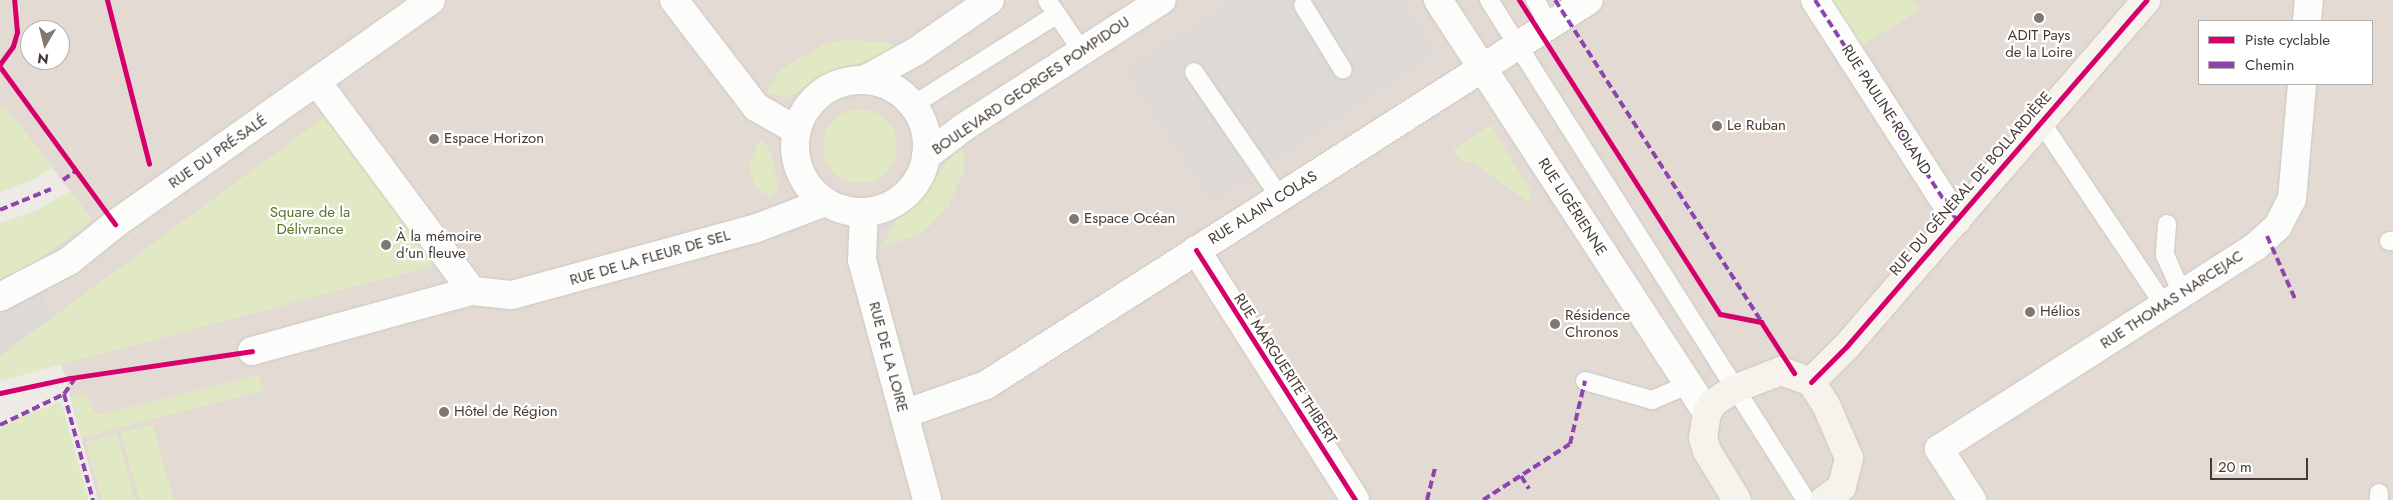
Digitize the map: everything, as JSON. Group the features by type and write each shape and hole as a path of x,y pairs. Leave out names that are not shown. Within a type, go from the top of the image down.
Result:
{"street":[{"name":"RUE DU PRÉ-SALÉ","path":"0,297 70,261 122,219 431,0"},
{"path":"674,0 756,107 796,130"},
{"path":"864,80 915,52 990,0"},
{"name":"BOULEVARD GEORGES POMPIDOU","path":"926,156 1082,51 1162,0"},
{"name":"RUE LIGÉRIENNE","path":"1438,0 1707,413"},
{"name":"RUE ALAIN COLAS","path":"904,414 986,385 1196,250 1519,47 1589,0"},
{"name":"RUE PAULINE ROLAND","path":"1815,0 1957,220"},
{"name":"RUE DU GÉNÉRAL DE BOLLARDIÈRE","path":"1811,382 1846,347 2147,0"},
{"path":"2307,20 2309,0"},
{"path":"864,80 891,87 913,105 924,126 926,156 920,176 906,195 889,206 864,212 847,211 826,202 808,187 799,170 794,148 796,130 804,112 819,95 843,82 864,80"},
{"path":"252,351 472,292 317,82"},
{"name":"RUE THOMAS NARCEJAC","path":"1972,500 1939,449 2255,246 2278,226 2292,199 2302,85"},
{"name":"RUE DE LA FLEUR DE SEL","path":"472,292 512,295 754,229 826,202"},
{"name":"RUE DE LA LOIRE","path":"864,212 862,260 927,500"},
{"name":"RUE MARGUERITE THIBERT","path":"1196,250 1355,500"},
{"path":"1737,500 1707,451 1703,438 1707,413 1713,403 1734,389 1781,370 1811,382 1826,405 1849,458 1851,489 1842,487 1824,500"}],"lane":[{"path":"1489,0 1806,500"},
{"path":"1535,0 1550,26"},
{"path":"1303,4 1343,70"},
{"path":"913,105 1051,7 1082,51"},
{"path":"1194,72 1280,197"},
{"path":"2042,122 2173,299"},
{"path":"2167,224 2165,255 2173,299"},
{"path":"1585,381 1652,400 1688,385"}],"shaded area":[{"path":"0,0 2393,0 2393,500 98,500 34,262 92,220 5,106 0,109"},
{"path":"1234,0 1401,0 1436,53 1211,201 1126,69"},
{"path":"34,262 50,319 0,356 0,283 7,282"}],"green space":[{"path":"1825,0 1914,0 1920,10 1857,49"},
{"path":"843,40 885,42 898,47 871,60 832,70 789,97 766,94 778,72 824,44"},
{"path":"5,106 53,167 35,179 0,192 0,109"},
{"path":"860,109 874,112 886,120 894,132 897,146 894,160 886,172 874,180 860,183 846,180 834,172 826,160 823,146 826,132 834,120 846,112"},
{"name":"Square de la Délivrance","path":"326,116 435,265 0,381 0,356"},
{"path":"1491,125 1532,194 1528,202 1474,163 1463,162 1453,150"},
{"path":"760,139 770,150 777,180 777,190 771,197 757,188 748,167"},
{"path":"959,146 964,154 964,171 948,207 923,233 882,247 898,218 919,200"},
{"path":"70,191 92,220 7,282 0,283 0,223 40,209"},
{"path":"259,375 264,390 82,438 72,397 86,394 95,413 103,414"},
{"path":"61,402 89,500 0,500 0,429 21,416"},
{"path":"153,424 173,500 139,500 121,433"},
{"path":"117,433 135,500 102,500 86,442"}],"marked path":[{"path":"1555,0 1762,323"},
{"path":"1815,0 1957,220"},
{"path":"63,180 76,171"},
{"path":"0,210 51,189"},
{"path":"2267,236 2295,299"},
{"path":"0,425 64,394 76,377"},
{"path":"1483,500 1570,444 1585,381"},
{"path":"64,394 93,500"},
{"path":"1427,500 1435,467"},
{"path":"1521,476 1529,489"}],"cycle path":[{"path":"0,64 13,46 17,32 14,0"},
{"path":"107,0 149,164"},
{"path":"1519,0 1720,314 1761,322 1794,373"},
{"path":"1811,382 1846,347 2147,0"},
{"path":"0,67 115,224"},
{"path":"1196,250 1355,500"},
{"path":"0,393 70,378 252,351"}],"place":[{"name":"ADIT Pays de la Loire","path":"2039,18"},
{"name":"Le Ruban","path":"1717,126"},
{"name":"Espace Horizon","path":"434,139"},
{"name":"Espace Océan","path":"1074,219"},
{"name":"À la mémoire d'un fleuve","path":"386,245"},
{"name":"Hélios","path":"2030,312"},
{"name":"Résidence Chronos","path":"1555,324"},
{"name":"Hôtel de Région","path":"444,412"}]}
